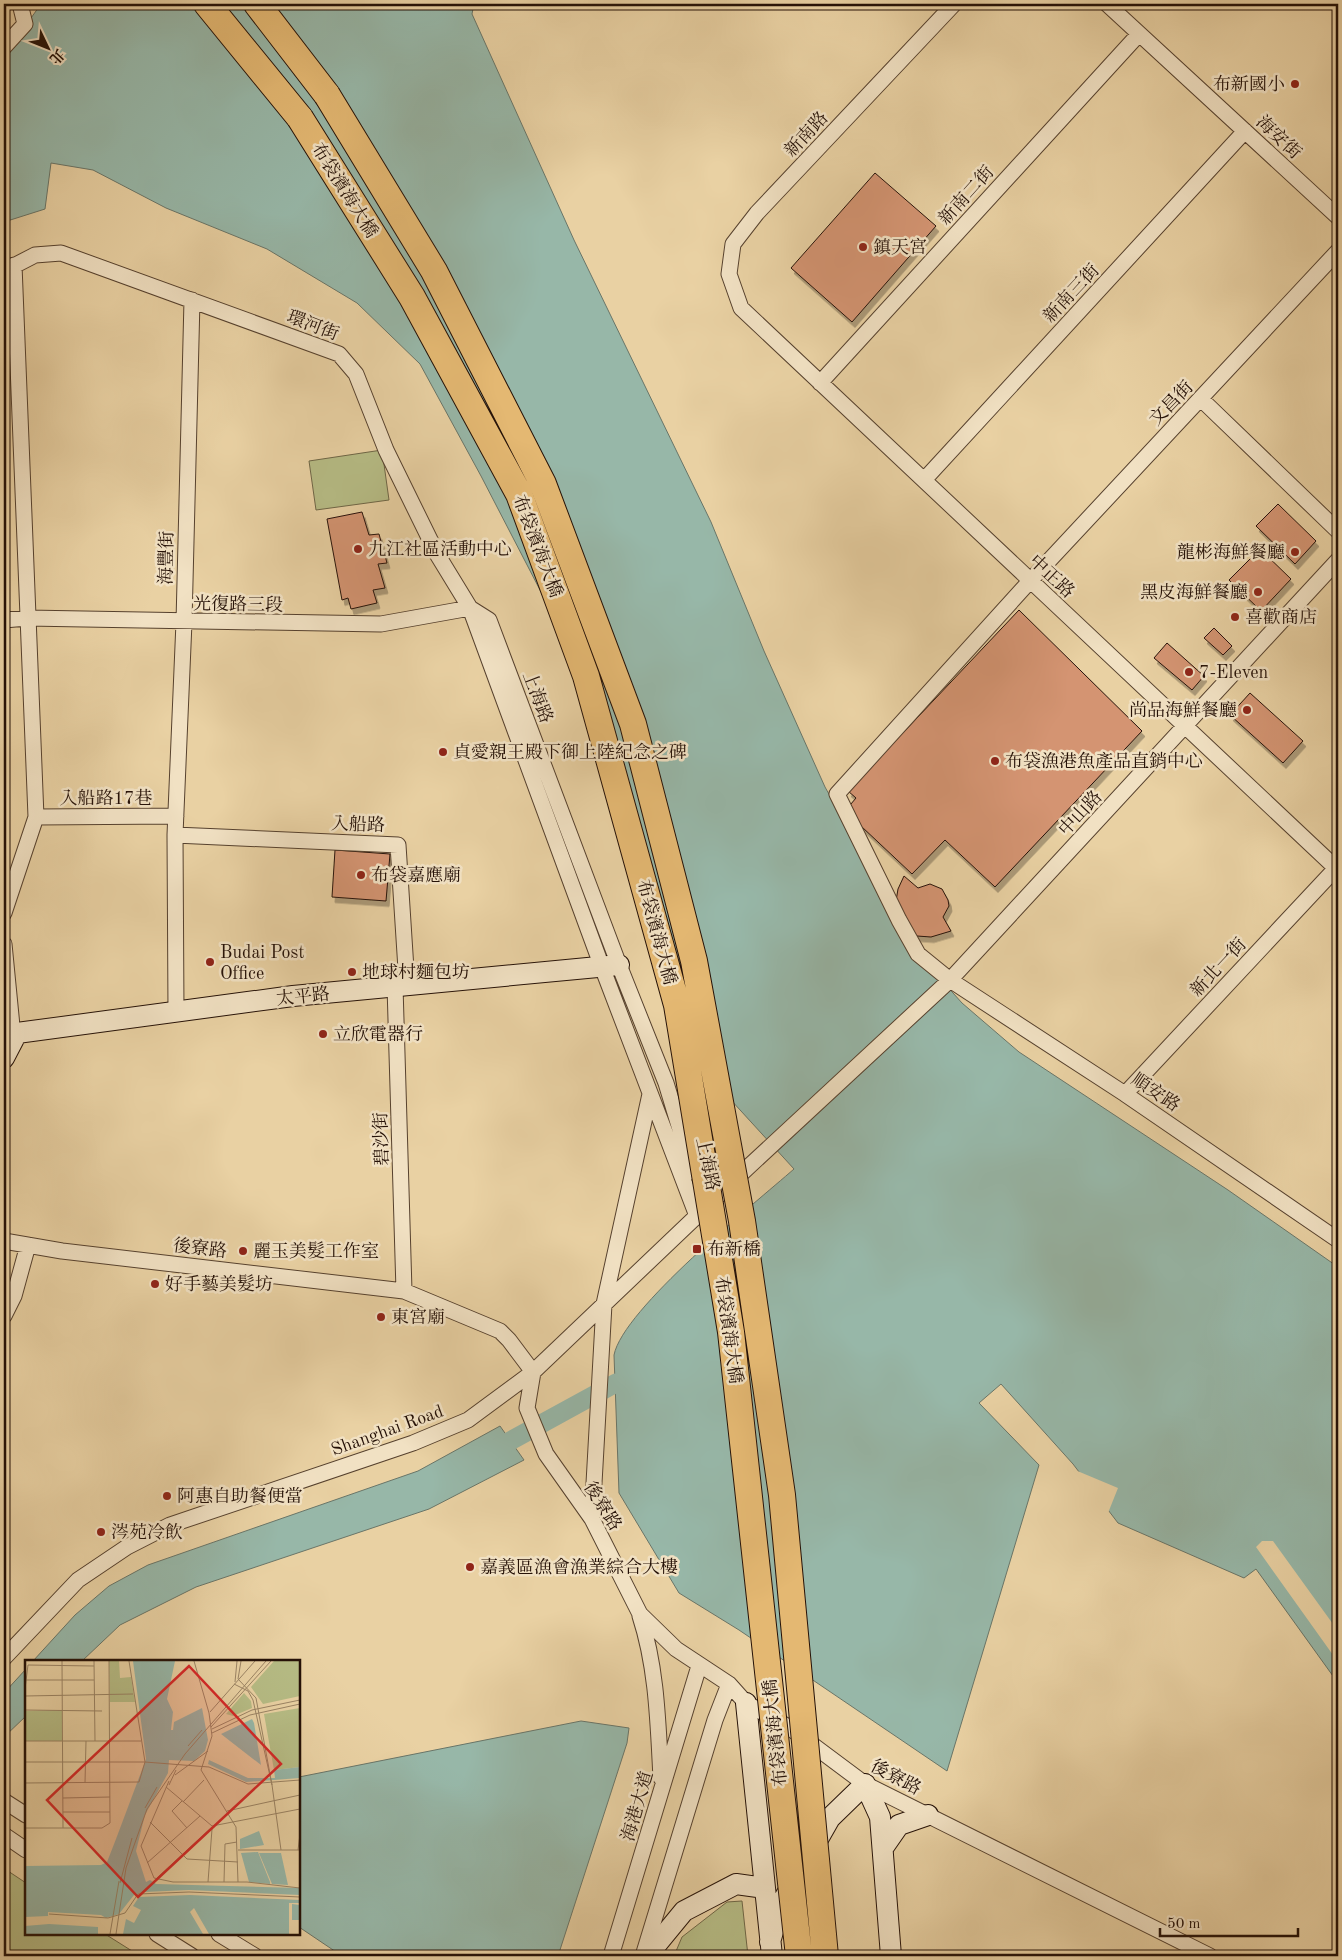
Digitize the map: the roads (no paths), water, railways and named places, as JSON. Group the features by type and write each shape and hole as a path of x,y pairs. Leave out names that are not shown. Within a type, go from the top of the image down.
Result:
{"highway":[{"path":"207,4 300,118"},
{"name":"布袋濱海大橋","path":"219,4 300,118 412,297 519,494 586,676 677,1005 731,1332 799,1956"},
{"name":"布袋濱海大橋","path":"257,4 327,95 434,270 542,484 634,724 694,961 742,1221 782,1496 826,1956"},
{"path":"265,4 327,95"}],"street":[{"path":"4,47 25,24 20,4"},
{"name":"新南路","path":"741,308 729,274 733,244 757,213 954,4"},
{"name":"海安街","path":"1107,4 1338,217"},
{"name":"新南二街","path":"820,382 1139,34"},
{"name":"新南三街","path":"924,480 1245,131"},
{"name":"文昌街","path":"950,980 918,954 899,920 837,794 1030,581 1338,251"},
{"name":"環河街","path":"9,268 35,255 62,253 338,354 356,374 386,450 437,554 470,608"},
{"path":"4,913 36,817 9,268"},
{"name":"海豐街","path":"176,816 184,622 192,300"},
{"name":"中正路","path":"741,308 1185,728 1338,868"},
{"path":"1201,399 1338,531"},
{"name":"中山路","path":"950,980 1185,728 1338,560"},
{"name":"光復路三段","path":"4,620 27,618 381,624 470,608"},
{"name":"上海路","path":"470,608 610,966 650,1094 697,1216"},
{"path":"176,816 176,1012"},
{"name":"入船路17巷","path":"36,817 176,816"},
{"name":"入船路","path":"175,835 398,845 401,986"},
{"name":"新北一街","path":"1125,1094 1338,868"},
{"path":"4,944 8,1022"},
{"name":"上海路","path":"610,966 666,1083 698,1188 697,1216"},
{"name":"太平路","path":"4,1058 17,1033 293,996 610,966"},
{"name":"順安路","path":"950,980 1125,1094 1338,1240"},
{"name":"Shanghai Road","path":"4,1658 78,1580 127,1547 170,1525 413,1444 468,1420 533,1372 744,1171 950,980"},
{"name":"碧沙街","path":"401,986 404,1291"},
{"path":"592,1519 604,1304 650,1094"},
{"name":"後寮路","path":"4,1241 72,1252 404,1291 500,1331 533,1372 527,1408 546,1454 592,1519 640,1614 676,1649 699,1666 729,1684 746,1703 790,1728 865,1784 1210,1956"},
{"path":"4,1316 14,1296 28,1245"},
{"path":"640,1614 647,1637 657,1703 662,1790"},
{"name":"海港大道","path":"610,1956 699,1666"},
{"path":"643,1956 715,1720 729,1684"},
{"path":"746,1703 771,1949"},
{"path":"771,1949 781,1904 830,1818 865,1784 880,1817 891,1956"},
{"path":"4,1801 25,1814"},
{"path":"883,1848 899,1825 928,1815"},
{"path":"4,1835 25,1849"},
{"path":"647,1956 684,1912 736,1884 765,1888"},
{"path":"159,1935 192,1956"},
{"path":"221,1935 255,1956"}],"waterway":[{"path":"488,1453 616,1383"}],"place":[{"name":"布新國小","path":"1295,84"},
{"name":"鎮天宮","path":"863,247"},
{"name":"九江社區活動中心","path":"358,549"},
{"name":"龍彬海鮮餐廳","path":"1295,552"},
{"name":"黑皮海鮮餐廳","path":"1258,592"},
{"name":"喜歡商店","path":"1235,617"},
{"name":"7-Eleven","path":"1189,672"},
{"name":"尚品海鮮餐廳","path":"1247,710"},
{"name":"貞愛親王殿下御上陸紀念之碑","path":"443,752"},
{"name":"布袋漁港魚產品直銷中心","path":"995,761"},
{"name":"布袋嘉應廟","path":"361,875"},
{"name":"Budai Post Office","path":"210,962"},
{"name":"地球村麵包坊","path":"352,972"},
{"name":"立欣電器行","path":"323,1034"},
{"name":"布新橋","path":"697,1249"},
{"name":"麗玉美髮工作室","path":"243,1251"},
{"name":"好手藝美髮坊","path":"155,1284"},
{"name":"東宮廟","path":"381,1317"},
{"name":"阿惠自助餐便當","path":"167,1496"},
{"name":"涔苑冷飲","path":"101,1532"},
{"name":"嘉義區漁會漁業綜合大樓","path":"470,1567"}]}
